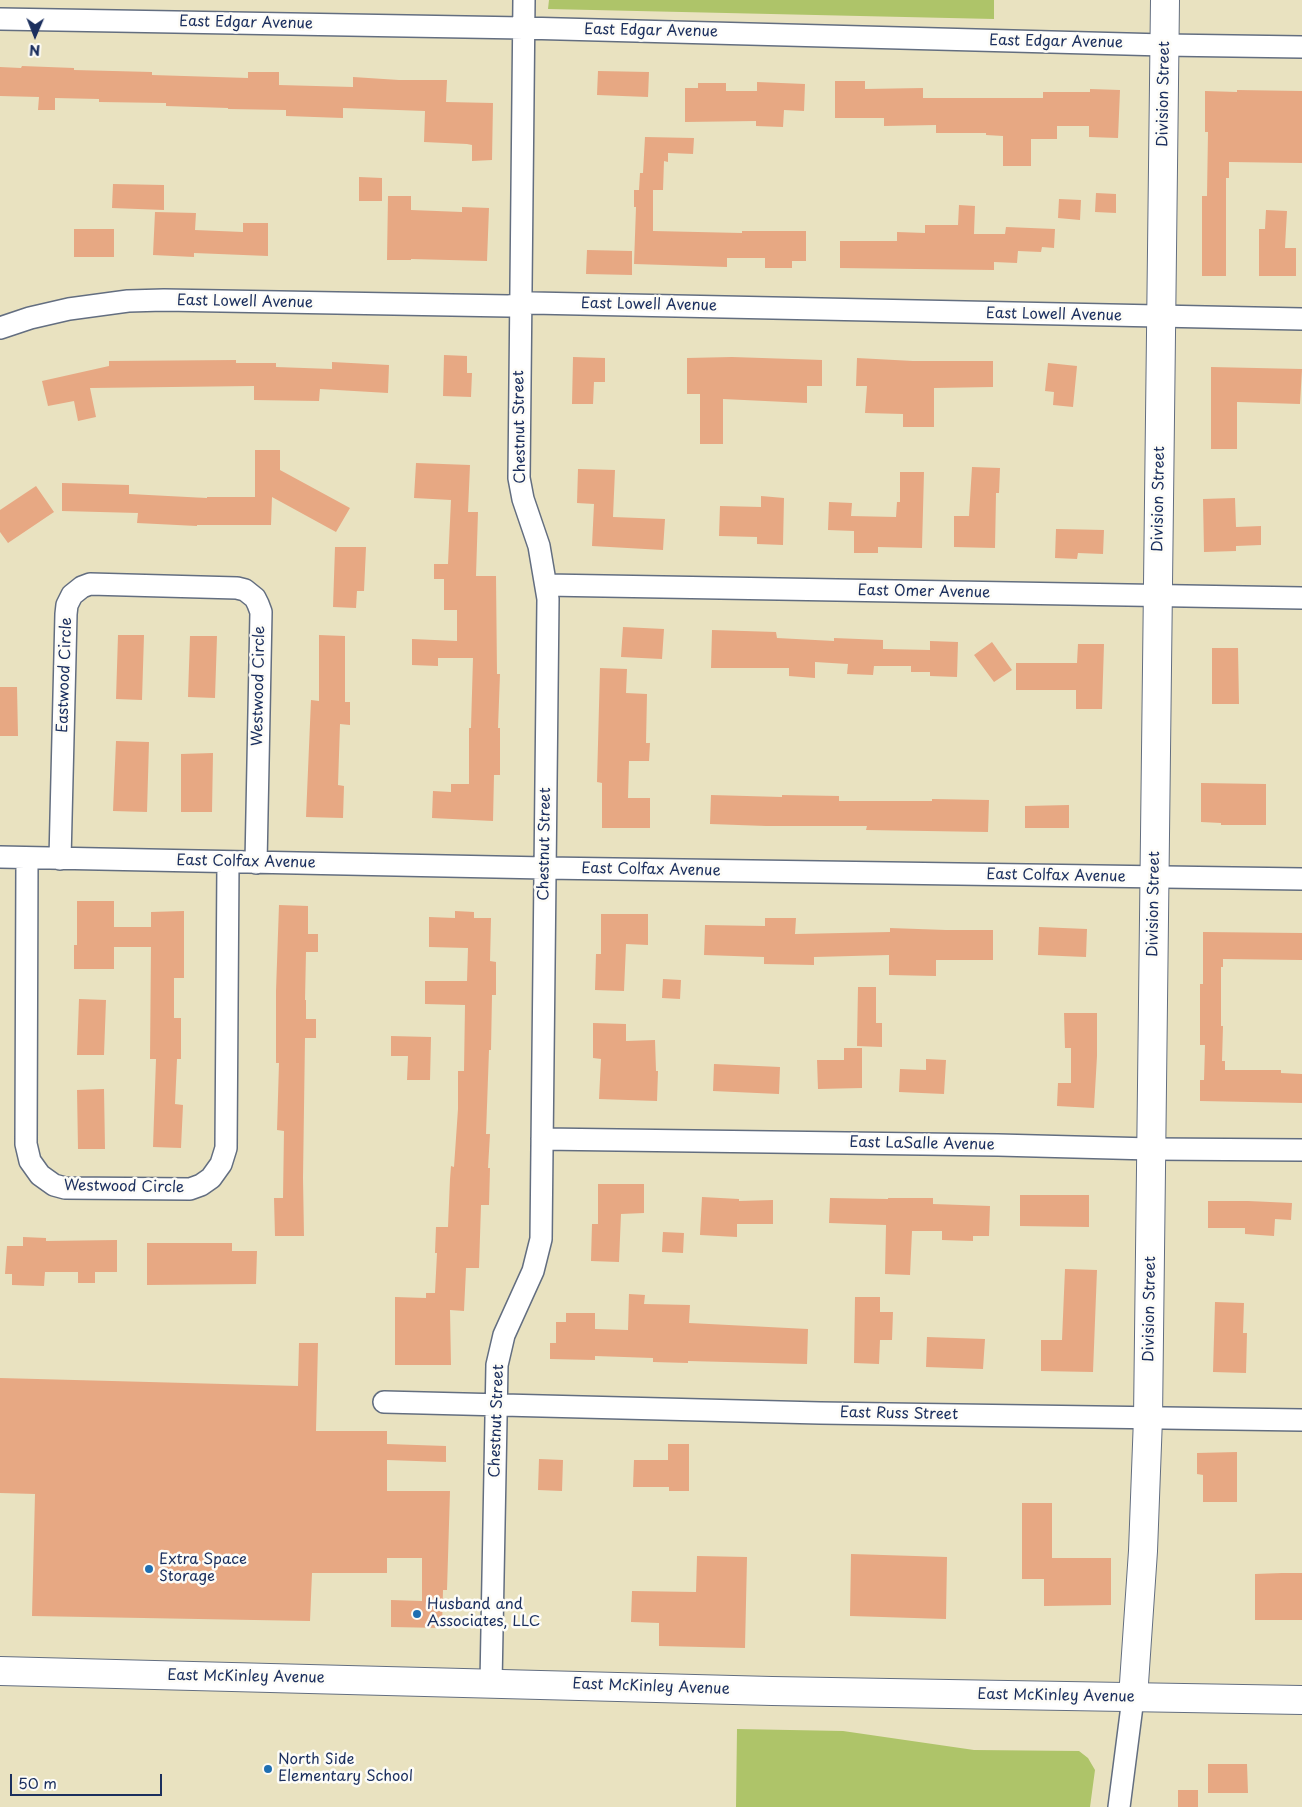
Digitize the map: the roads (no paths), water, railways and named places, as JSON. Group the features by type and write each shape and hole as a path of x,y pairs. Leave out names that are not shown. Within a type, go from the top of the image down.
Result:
{"street":[{"name":"Chestnut Street","path":"491,1683 497,1365 504,1335 529,1282 541,1239 547,722 546,585 539,546 523,499 519,478 524,0"},
{"name":"Division Street","path":"1119,1807 1133,1698 1143,1551 1148,1418 1165,0"},
{"name":"East Edgar Avenue","path":"0,19 524,28 1302,46"},
{"name":"East Lowell Avenue","path":"0,328 30,318 69,309 128,302 184,300 510,306 532,303 1302,319"},
{"name":"Eastwood Circle","path":"60,859 68,590 90,584 170,586"},
{"name":"East Omer Avenue","path":"546,585 1302,598"},
{"name":"Westwood Circle","path":"170,586 237,588 259,593 261,612 256,863"},
{"name":"East Colfax Avenue","path":"0,857 1302,880"},
{"name":"Westwood Circle","path":"27,858 26,1144 30,1161 40,1176 54,1185 65,1188 190,1189 201,1185 211,1178 221,1164 226,1148 228,862"},
{"name":"East LaSalle Avenue","path":"542,1139 1151,1150 1302,1150"},
{"name":"East Russ Street","path":"384,1402 1302,1420"},
{"name":"East McKinley Avenue","path":"0,1671 772,1691 1302,1700"}],"place":[{"name":"Extra Space Storage","path":"149,1569"},
{"name":"Husband and Associates, LLC","path":"417,1614"},
{"name":"North Side Elementary School","path":"268,1769"}]}
